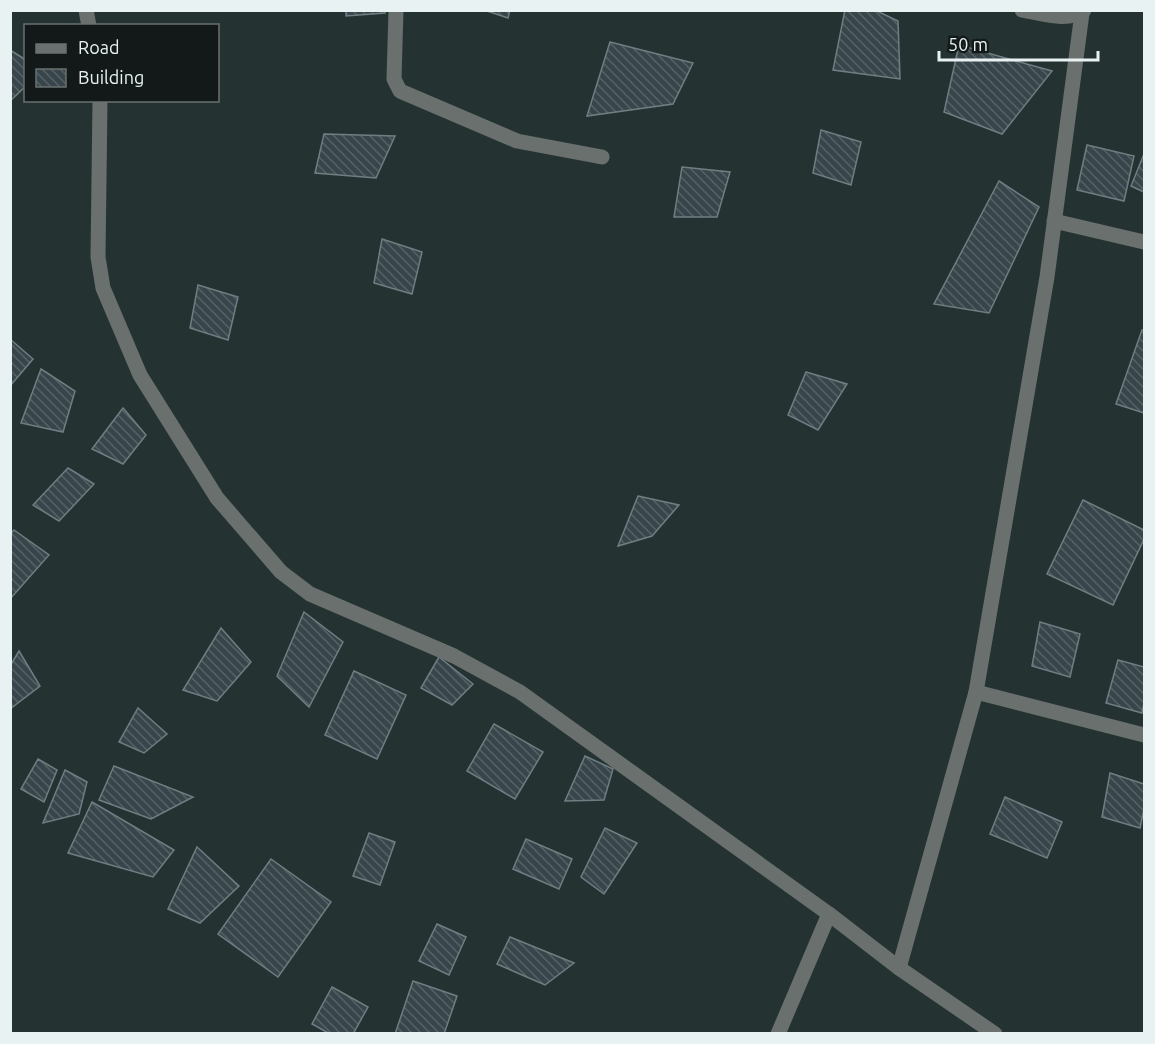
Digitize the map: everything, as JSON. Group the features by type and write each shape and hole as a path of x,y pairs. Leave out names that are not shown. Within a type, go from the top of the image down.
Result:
{"street":[{"path":"396,10 394,79 400,91 517,141 602,157"},
{"path":"899,968 976,692 1047,277 1083,12 1067,17 1022,10"},
{"path":"100,102 98,257 103,288 140,375 217,498 281,572 310,594 454,656 520,692 829,914 899,968 995,1034"},
{"path":"1054,221 1144,242"},
{"path":"976,692 1144,735"},
{"path":"778,1034 829,914"}],"building":[{"path":"346,10 385,10 385,13 346,16"},
{"path":"484,10 510,10 508,18"},
{"path":"845,10 875,10 898,21 900,79 833,70"},
{"path":"610,42 693,63 673,104 587,116"},
{"path":"959,45 1052,71 1002,134 944,112"},
{"path":"10,50 24,59 24,88 10,101"},
{"path":"821,130 861,142 851,185 813,173"},
{"path":"324,134 395,136 376,178 315,173"},
{"path":"1087,145 1134,156 1124,201 1077,190"},
{"path":"1144,154 1144,192 1131,186"},
{"path":"682,167 730,172 717,217 674,217"},
{"path":"999,181 1039,207 989,313 934,304"},
{"path":"382,239 422,252 412,294 374,283"},
{"path":"198,285 238,297 228,340 190,328"},
{"path":"1142,330 1144,330 1144,413 1116,404"},
{"path":"10,339 33,359 11,385 10,384"},
{"path":"41,369 75,391 63,432 21,423"},
{"path":"806,372 847,384 818,430 788,415"},
{"path":"123,408 146,435 123,464 92,449"},
{"path":"68,468 94,484 59,521 33,505"},
{"path":"638,496 679,505 652,536 618,546"},
{"path":"1083,500 1144,530 1144,539 1113,605 1047,574"},
{"path":"14,530 49,555 10,599 10,534"},
{"path":"304,612 343,642 309,707 277,676"},
{"path":"1040,622 1080,634 1070,677 1032,666"},
{"path":"221,628 251,662 217,701 183,690"},
{"path":"19,651 40,686 10,709 10,666"},
{"path":"439,657 473,684 452,705 421,688"},
{"path":"1118,660 1144,667 1142,713 1106,703"},
{"path":"354,671 406,695 377,759 325,735"},
{"path":"138,708 167,734 144,753 119,742"},
{"path":"494,724 543,752 515,799 467,771"},
{"path":"585,756 613,769 604,800 565,801"},
{"path":"38,759 57,770 44,802 21,789"},
{"path":"114,766 193,797 151,819 99,800"},
{"path":"65,770 87,782 79,814 43,823"},
{"path":"1110,773 1144,784 1144,809 1140,828 1102,817"},
{"path":"1005,797 1062,822 1047,858 990,834"},
{"path":"92,802 174,850 153,877 68,853"},
{"path":"605,828 637,843 604,894 581,877"},
{"path":"369,833 395,842 380,885 353,876"},
{"path":"526,839 572,859 559,889 513,869"},
{"path":"197,847 239,886 200,923 168,909"},
{"path":"271,859 331,902 278,977 218,934"},
{"path":"437,924 466,937 449,975 419,961"},
{"path":"510,937 574,963 545,985 497,964"},
{"path":"413,981 457,996 444,1034 395,1034"},
{"path":"332,987 368,1007 353,1034 330,1034 312,1024"}]}
